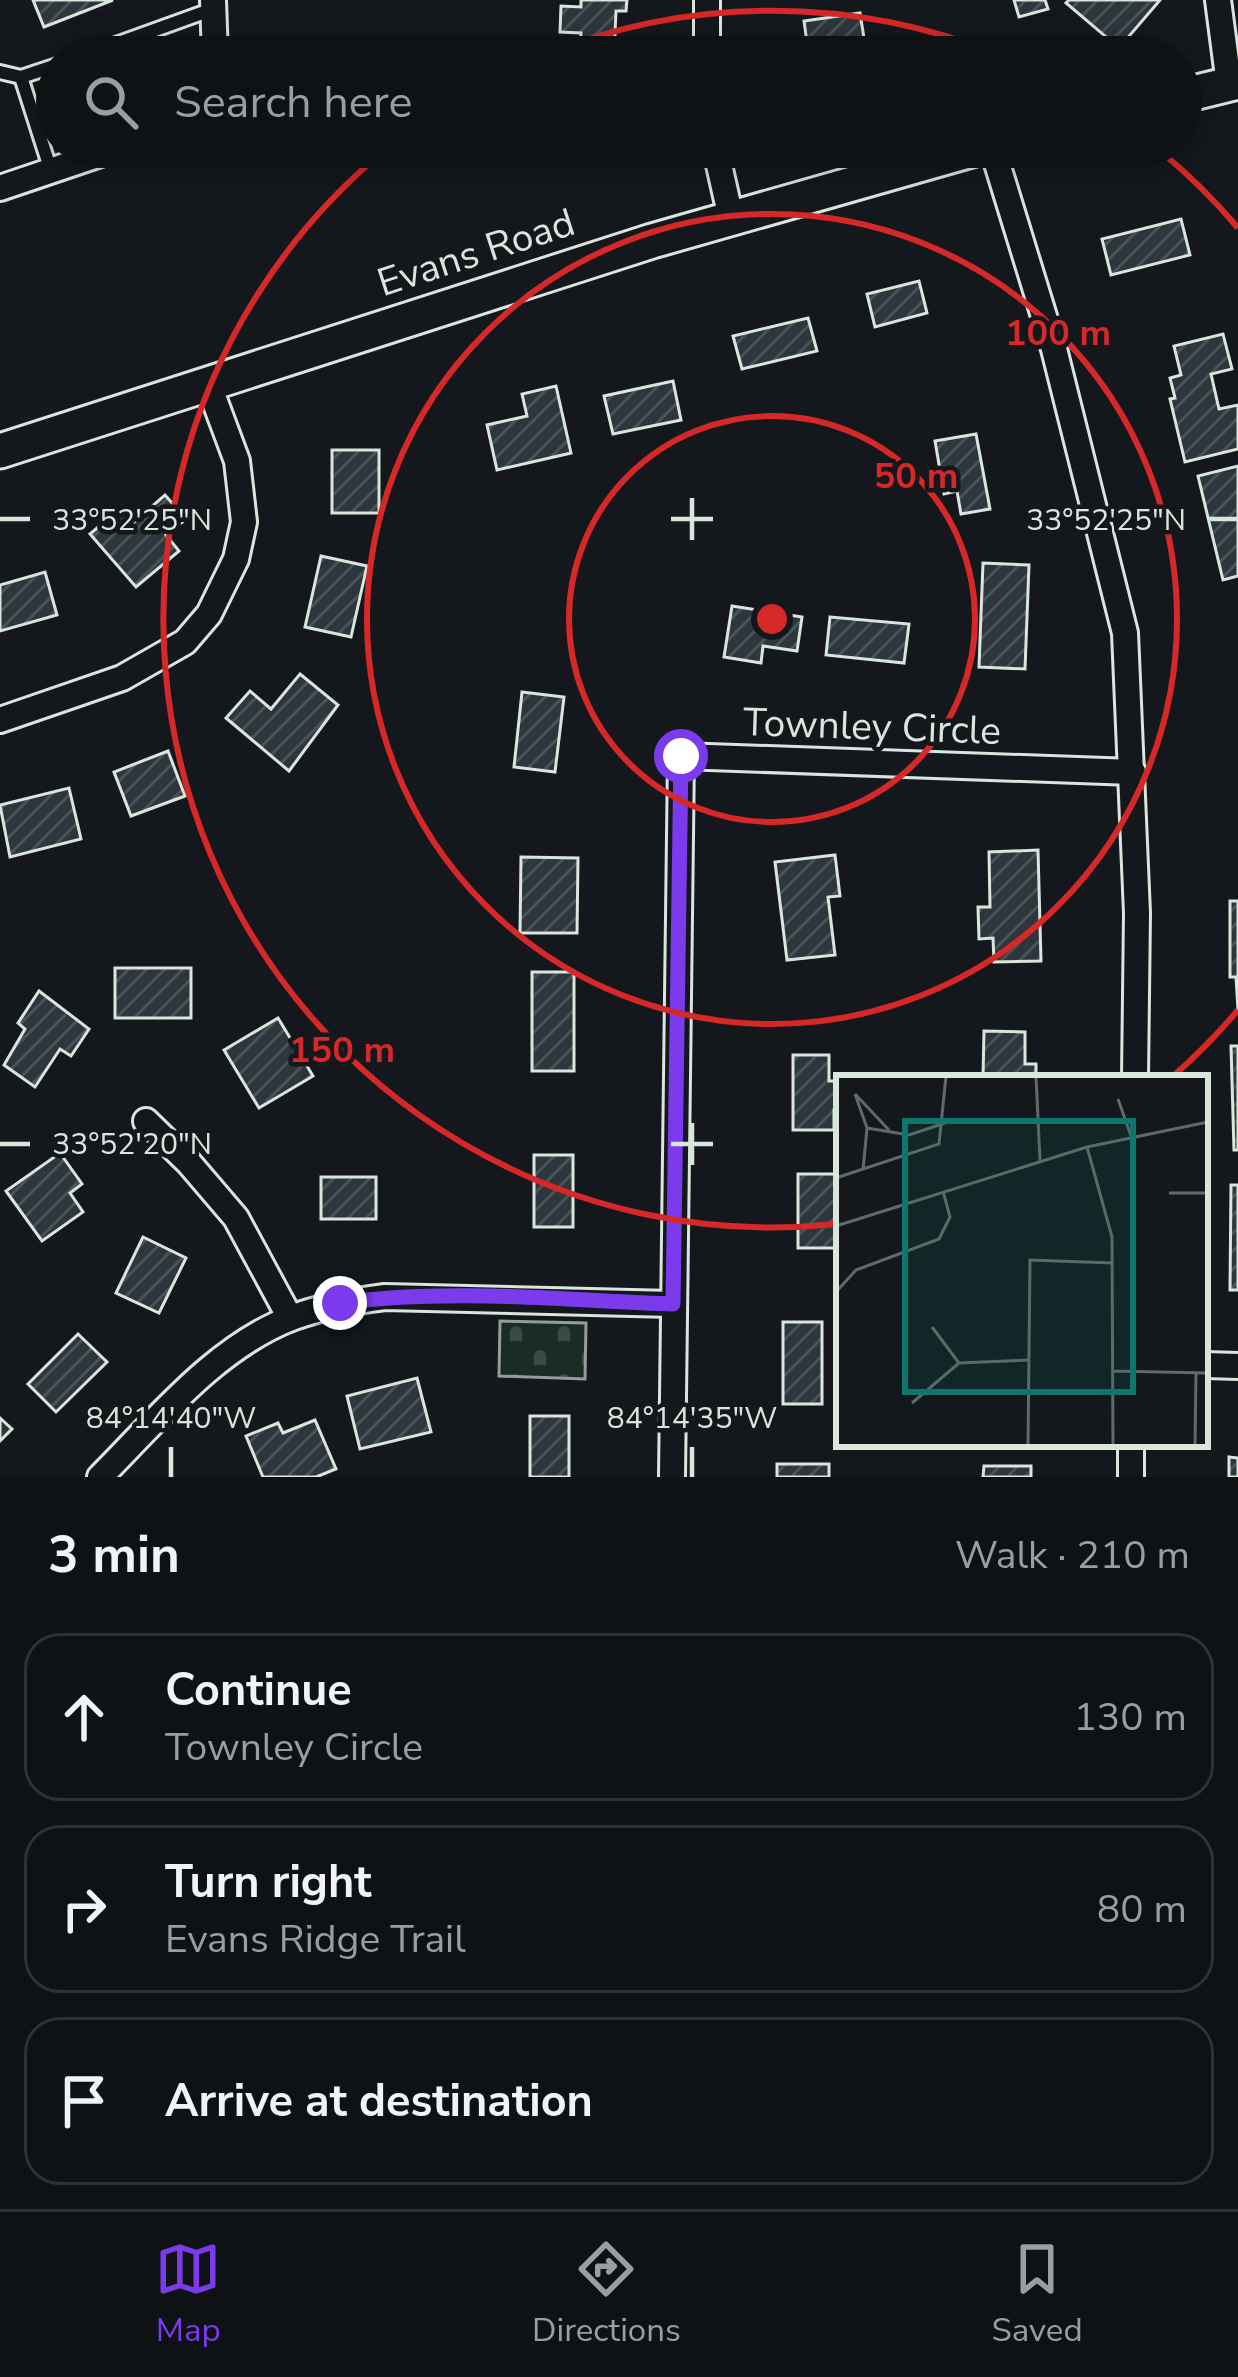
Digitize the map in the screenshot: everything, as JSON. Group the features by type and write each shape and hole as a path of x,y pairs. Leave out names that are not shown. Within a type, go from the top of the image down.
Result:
{"street":[{"path":"707,0 707,36"},
{"path":"1202,91 1234,83 1218,0"},
{"path":"213,5 214,36"},
{"path":"0,188 60,168"},
{"path":"720,168 731,218"},
{"name":"Evans Road","path":"0,451 731,218 908,168"},
{"path":"998,168 1054,349 1125,632 1137,913 1135,1075"},
{"path":"0,720 122,678 185,642 209,614 236,559 244,522 237,461 208,383"},
{"name":"Townley Circle","path":"672,1477 681,756 1133,772"},
{"path":"146,1121 236,1218 290,1318"},
{"path":"100,1477 200,1377 290,1318 340,1303 385,1297 673,1304"},
{"path":"1208,1365 1238,1366"}],"lane":[{"path":"134,36 213,5"},
{"path":"0,72 21,77 36,72"},
{"path":"21,77 36,124"}],"green space":[{"path":"500,1321 586,1323 585,1379 499,1376"}],"building":[{"path":"33,0 113,0 44,27"},
{"path":"581,0 627,0 626,11 616,11 615,36 560,32 561,6 581,7"},
{"path":"1014,0 1045,0 1048,9 1019,17"},
{"path":"1160,0 1129,36 1105,36 1066,3"},
{"path":"860,13 864,36 806,36 804,21"},
{"path":"1181,219 1190,255 1111,275 1102,239"},
{"path":"919,281 927,313 875,327 867,294"},
{"path":"808,318 817,351 742,369 733,336"},
{"path":"1223,334 1232,369 1211,374 1219,409 1238,405 1238,449 1185,462 1170,399 1175,398 1170,378 1181,375 1174,346"},
{"path":"673,381 681,420 613,434 604,396"},
{"path":"556,386 571,453 497,470 487,425 527,416 522,394"},
{"path":"976,434 990,509 961,514 957,491 944,494 935,441"},
{"path":"332,450 379,450 379,513 332,513"},
{"path":"1238,466 1238,576 1223,580 1198,476"},
{"path":"165,495 186,519 166,535 179,551 136,587 90,534 122,507 134,522"},
{"path":"321,556 367,566 351,637 305,627"},
{"path":"983,563 1029,565 1025,669 979,667"},
{"path":"45,572 57,615 0,631 0,585"},
{"path":"732,606 802,617 797,651 763,646 761,663 724,657"},
{"path":"830,617 909,624 904,663 826,655"},
{"path":"300,674 338,705 289,771 226,718 250,691 271,709"},
{"path":"522,692 564,697 555,772 514,767"},
{"path":"168,751 185,796 131,816 114,772"},
{"path":"69,788 81,839 10,857 0,805"},
{"path":"1038,850 1041,961 994,962 993,938 979,939 978,907 990,907 989,852"},
{"path":"835,855 840,896 828,897 835,955 787,960 775,862"},
{"path":"521,857 578,858 577,933 520,933"},
{"path":"1230,901 1238,901 1238,1010 1236,977 1230,977"},
{"path":"115,968 191,968 191,1018 115,1018"},
{"path":"532,972 574,972 574,1071 532,1071"},
{"path":"39,991 89,1029 71,1056 60,1049 35,1087 4,1065 25,1029 18,1023"},
{"path":"278,1018 313,1076 259,1108 224,1050"},
{"path":"984,1031 1025,1032 1025,1064 1036,1064 1036,1075 983,1075"},
{"path":"1231,1046 1238,1046 1238,1150 1234,1150"},
{"path":"793,1055 829,1055 829,1081 836,1081 834,1130 793,1130"},
{"path":"60,1153 82,1184 70,1193 83,1212 42,1241 6,1191"},
{"path":"534,1155 573,1155 573,1227 534,1227"},
{"path":"798,1174 836,1174 836,1248 798,1248"},
{"path":"321,1177 376,1177 376,1219 321,1219"},
{"path":"1231,1185 1238,1185 1238,1290 1230,1290"},
{"path":"143,1237 186,1258 159,1313 116,1293"},
{"path":"783,1322 822,1322 822,1404 783,1404"},
{"path":"78,1334 107,1362 56,1412 28,1384"},
{"path":"417,1378 431,1432 360,1449 347,1396"},
{"path":"530,1416 569,1416 569,1477 530,1477"},
{"path":"0,1418 12,1429 0,1441"},
{"path":"315,1420 336,1469 316,1477 263,1477 246,1436 278,1423 283,1433"},
{"path":"1229,1457 1238,1458 1238,1477 1229,1477"},
{"path":"777,1464 829,1464 829,1477 777,1477"},
{"path":"984,1466 1031,1466 1031,1477 983,1477"}],"route":[{"path":"340,1303 469,1296 673,1304 681,756"}]}
